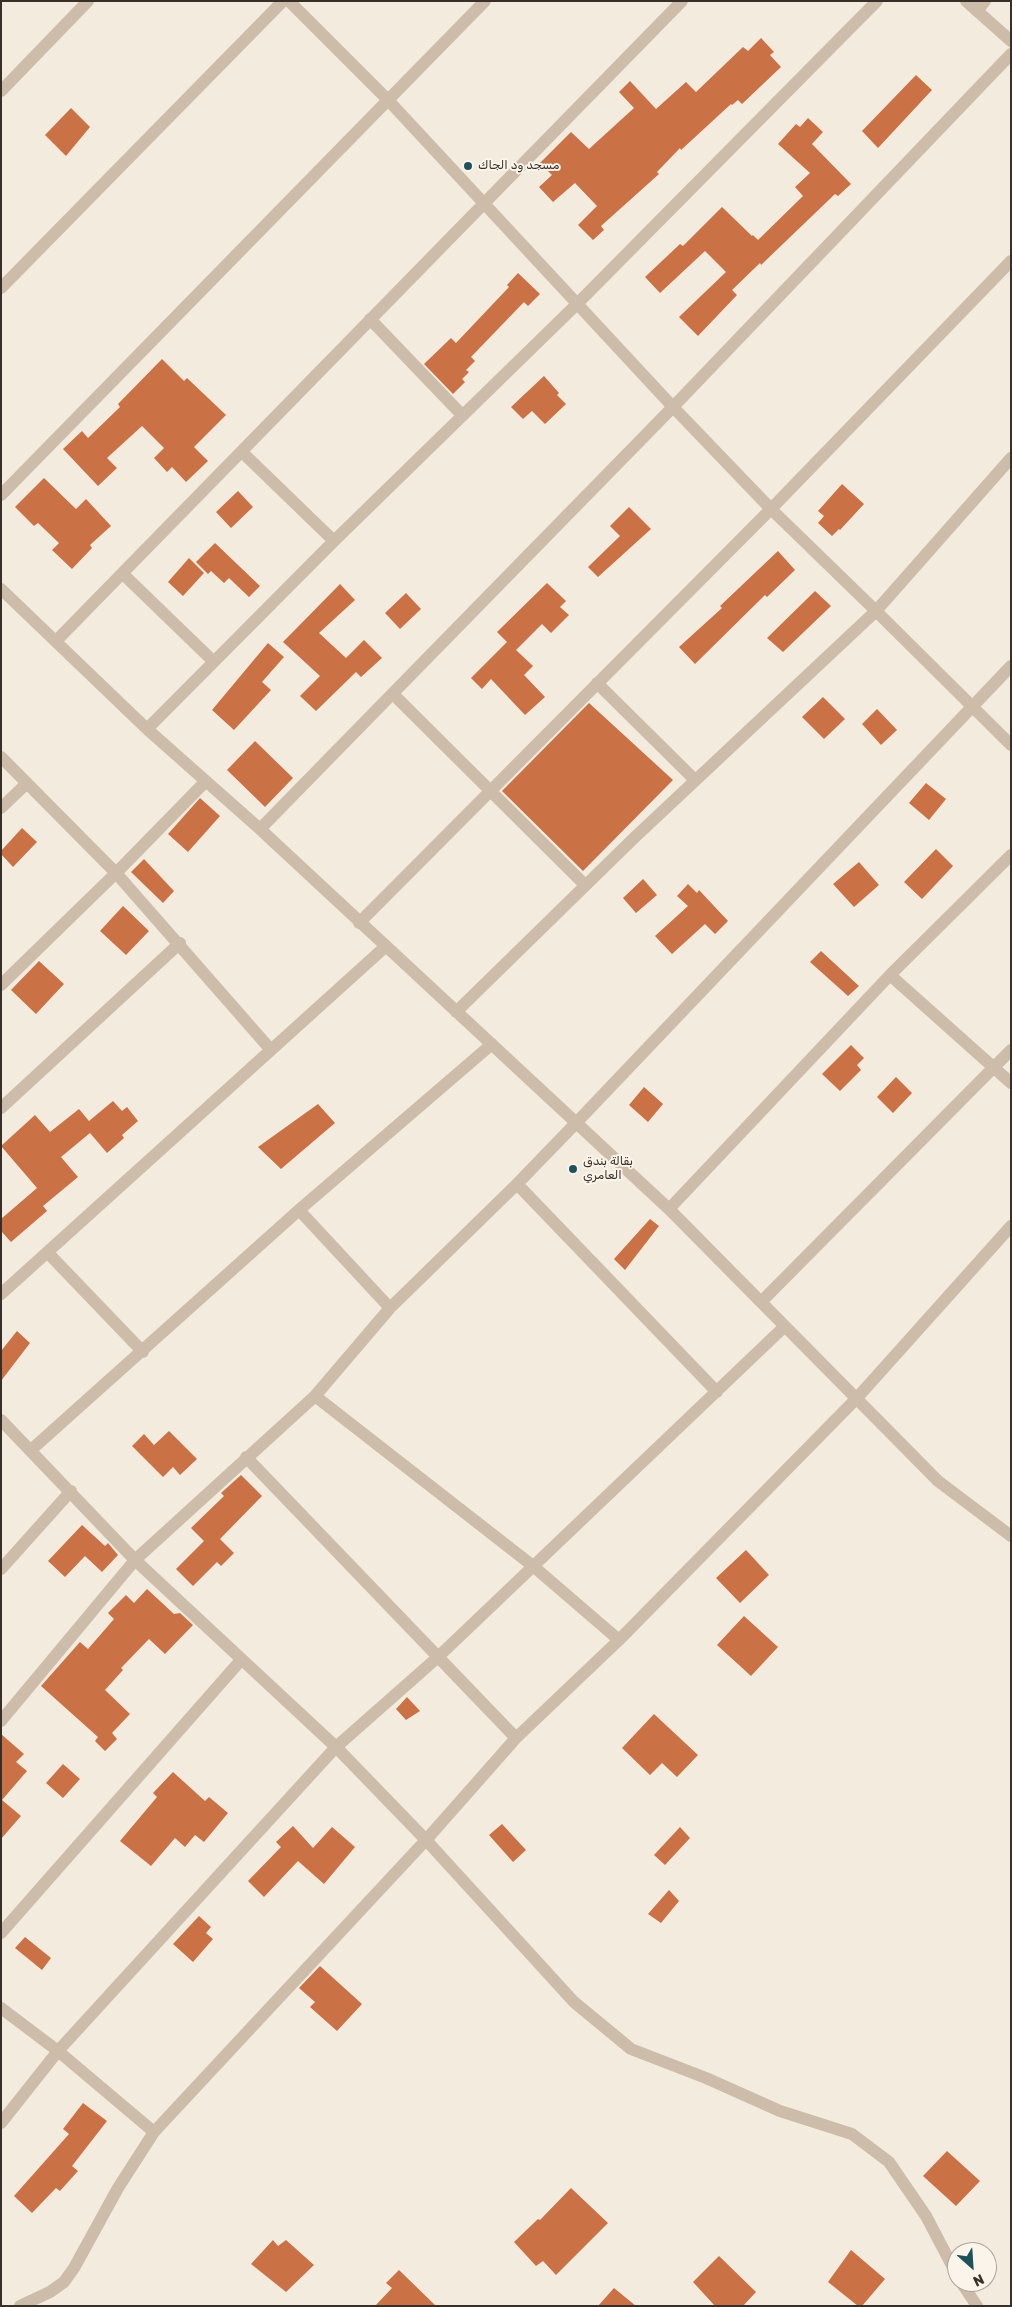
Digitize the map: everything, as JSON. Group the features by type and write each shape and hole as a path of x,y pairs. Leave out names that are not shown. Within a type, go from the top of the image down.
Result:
{"street":[{"path":"1,288 283,1"},
{"path":"289,1 388,100 673,408 771,509 1011,745"},
{"path":"1,495 486,1"},
{"path":"56,641 682,1"},
{"path":"147,729 334,541 577,304 877,1"},
{"path":"966,1 981,6 1011,41"},
{"path":"1,91 83,3"},
{"path":"260,829 673,408 1011,54"},
{"path":"358,923 771,509 1011,261"},
{"path":"370,319 462,415"},
{"path":"242,452 334,541"},
{"path":"456,1012 585,885 876,611 1011,458"},
{"path":"123,574 213,661"},
{"path":"3,594 56,641 147,729 260,829 358,923 577,1122 669,1209 938,1481 1011,1536"},
{"path":"1,1721 135,1560 315,1396 390,1308 517,1184 577,1122 1011,666"},
{"path":"597,683 696,780"},
{"path":"393,694 585,885"},
{"path":"1,756 116,873 271,1050"},
{"path":"1,985 116,873 206,781"},
{"path":"1,808 28,783"},
{"path":"669,1209 890,975 1011,854"},
{"path":"1,1108 180,944"},
{"path":"1,1294 385,947"},
{"path":"890,975 1011,1083"},
{"path":"31,1450 143,1352 299,1210 492,1044"},
{"path":"761,1302 1011,1050"},
{"path":"517,1184 717,1392"},
{"path":"299,1210 390,1308"},
{"path":"20,2306 50,2292 64,2282 74,2268 118,2188 154,2132 426,1840 516,1738 620,1640 856,1399 1011,1226"},
{"path":"48,1253 143,1352"},
{"path":"1,2124 58,2051 336,1747 438,1657 784,1327"},
{"path":"315,1396 533,1566 620,1640"},
{"path":"1,1420 135,1560 336,1747 426,1840 574,2002 631,2050 706,2078 780,2111 852,2134 889,2162 926,2216 947,2256"},
{"path":"246,1457 516,1738"},
{"path":"1,1569 71,1491"},
{"path":"1,1933 242,1660"},
{"path":"1,2008 58,2051 154,2132"},
{"path":"968,2292 977,2306"}],"building":[{"path":"761,38 774,52 770,55 781,67 742,104 738,100 731,104 681,150 680,148 657,172 659,174 601,226 604,230 593,240 578,225 597,206 575,183 553,202 539,187 552,175 540,163 571,132 589,149 634,108 619,92 630,81 656,109 686,82 696,92 743,47 748,51"},
{"path":"916,75 932,90 878,148 862,131"},
{"path":"71,108 90,127 66,156 45,135"},
{"path":"808,118 823,132 812,144 851,184 838,196 835,194 732,290 737,295 698,336 679,317 726,272 705,251 660,293 645,277 680,244 683,246 722,207 758,240 803,196 795,187 810,173 778,144 796,124 800,127"},
{"path":"518,273 540,294 528,306 524,302 471,357 475,361 466,370 469,372 462,379 465,382 453,394 424,364 451,338 456,343 509,287 507,285"},
{"path":"162,359 184,381 187,378 226,415 194,447 208,461 186,482 172,467 167,472 154,458 164,448 142,426 107,458 117,468 98,486 63,449 82,431 88,438 120,407 118,404"},
{"path":"544,376 559,393 557,395 566,404 545,424 532,411 523,419 511,407"},
{"path":"44,478 76,509 86,499 111,526 90,545 92,548 72,569 52,550 59,543 38,523 34,526 15,507"},
{"path":"842,484 864,504 832,536 818,523 824,516 818,511"},
{"path":"238,491 253,507 231,528 216,512"},
{"path":"629,507 651,529 598,577 588,567 620,536 610,526"},
{"path":"215,543 260,586 249,597 229,578 224,583 211,571 208,574 196,562"},
{"path":"778,551 795,570 767,597 765,595 695,664 679,647 722,608 720,606"},
{"path":"189,558 204,573 183,596 168,582"},
{"path":"547,583 566,601 560,607 569,615 551,633 542,624 516,650 533,666 524,675 545,697 525,715 491,679 482,689 471,678 507,642 497,632"},
{"path":"340,584 355,600 319,633 346,658 364,640 382,658 361,677 356,672 316,711 300,696 320,676 283,642"},
{"path":"815,591 831,606 783,652 767,638"},
{"path":"406,593 421,609 400,629 385,613"},
{"path":"268,643 284,657 262,682 271,690 234,730 212,710"},
{"path":"823,697 845,719 824,739 802,717"},
{"path":"589,703 673,780 583,871 502,791"},
{"path":"877,709 897,730 881,745 862,724"},
{"path":"255,741 293,778 265,807 227,770"},
{"path":"926,783 946,799 929,820 909,803"},
{"path":"200,798 220,816 188,852 168,834"},
{"path":"22,828 37,842 13,867 1,854 1,851"},
{"path":"936,849 953,866 922,899 904,882"},
{"path":"144,859 174,891 163,903 131,872"},
{"path":"859,862 879,885 854,907 833,884"},
{"path":"643,879 657,895 636,913 623,898"},
{"path":"688,884 697,893 699,890 728,921 715,934 705,924 672,954 655,936 688,906 677,896"},
{"path":"123,906 149,931 126,955 100,931"},
{"path":"821,951 859,986 848,996 810,962"},
{"path":"39,961 64,984 36,1014 11,990"},
{"path":"851,1045 864,1058 857,1065 861,1070 840,1091 822,1074"},
{"path":"896,1077 912,1093 893,1113 877,1097"},
{"path":"644,1087 663,1104 648,1122 629,1105"},
{"path":"113,1101 122,1111 127,1107 138,1121 122,1135 124,1138 107,1153 90,1133 61,1157 78,1177 43,1206 47,1211 11,1242 1,1231 1,1219 37,1188 1,1146 35,1115 50,1132 79,1109 89,1121"},
{"path":"318,1104 335,1123 281,1169 258,1147"},
{"path":"650,1219 659,1226 625,1270 614,1259"},
{"path":"17,1331 30,1343 1,1381 1,1351"},
{"path":"169,1431 197,1459 180,1475 173,1467 163,1477 132,1446 144,1434 154,1445"},
{"path":"241,1475 262,1496 220,1539 234,1553 221,1566 217,1562 193,1586 176,1569 204,1541 191,1528 224,1496 221,1493"},
{"path":"82,1525 105,1546 108,1543 118,1555 102,1572 85,1556 65,1577 48,1561"},
{"path":"746,1550 769,1575 740,1603 716,1578"},
{"path":"147,1589 174,1614 180,1613 193,1625 165,1654 149,1639 121,1668 123,1670 105,1690 130,1714 112,1733 117,1739 105,1751 95,1741 98,1737 41,1686 80,1642 88,1649 114,1619 108,1613 126,1595 134,1603"},
{"path":"744,1616 778,1647 751,1676 717,1645"},
{"path":"407,1697 420,1711 406,1720 396,1709"},
{"path":"654,1714 698,1755 677,1777 662,1763 650,1775 622,1748"},
{"path":"1,1734 24,1754 16,1762 27,1771 2,1800 21,1816 1,1839"},
{"path":"63,1764 80,1779 63,1798 46,1783"},
{"path":"173,1772 205,1801 209,1797 228,1813 204,1842 195,1835 185,1847 175,1838 151,1866 120,1841 157,1797 153,1793"},
{"path":"502,1824 526,1850 513,1862 489,1835"},
{"path":"293,1826 313,1848 332,1827 355,1847 324,1884 298,1861 264,1897 248,1881 281,1847 276,1842"},
{"path":"680,1827 690,1838 665,1865 654,1855"},
{"path":"669,1890 679,1901 661,1923 648,1914"},
{"path":"199,1916 211,1927 206,1933 213,1939 193,1962 173,1944"},
{"path":"25,1937 51,1958 42,1970 15,1948"},
{"path":"320,1966 362,2004 337,2031 310,2007 315,2002 299,1988"},
{"path":"83,2103 107,2121 72,2166 78,2171 60,2191 56,2188 32,2213 14,2196 69,2134 63,2129"},
{"path":"947,2151 980,2181 956,2206 923,2176"},
{"path":"571,2188 608,2223 556,2275 543,2261 536,2266 514,2242 538,2219 540,2220"},
{"path":"273,2240 278,2246 286,2240 314,2265 286,2292 251,2264"},
{"path":"851,2250 885,2279 862,2306 858,2306 828,2282"},
{"path":"719,2256 756,2292 743,2306 715,2306 693,2282"},
{"path":"399,2270 436,2306 375,2306 392,2288 386,2283"},
{"path":"614,2288 636,2306 598,2306"}],"place":[{"name":"مسجد ود الجاك","path":"468,166"},
{"name":"بقالة بندق العامري","path":"573,1169"}]}
